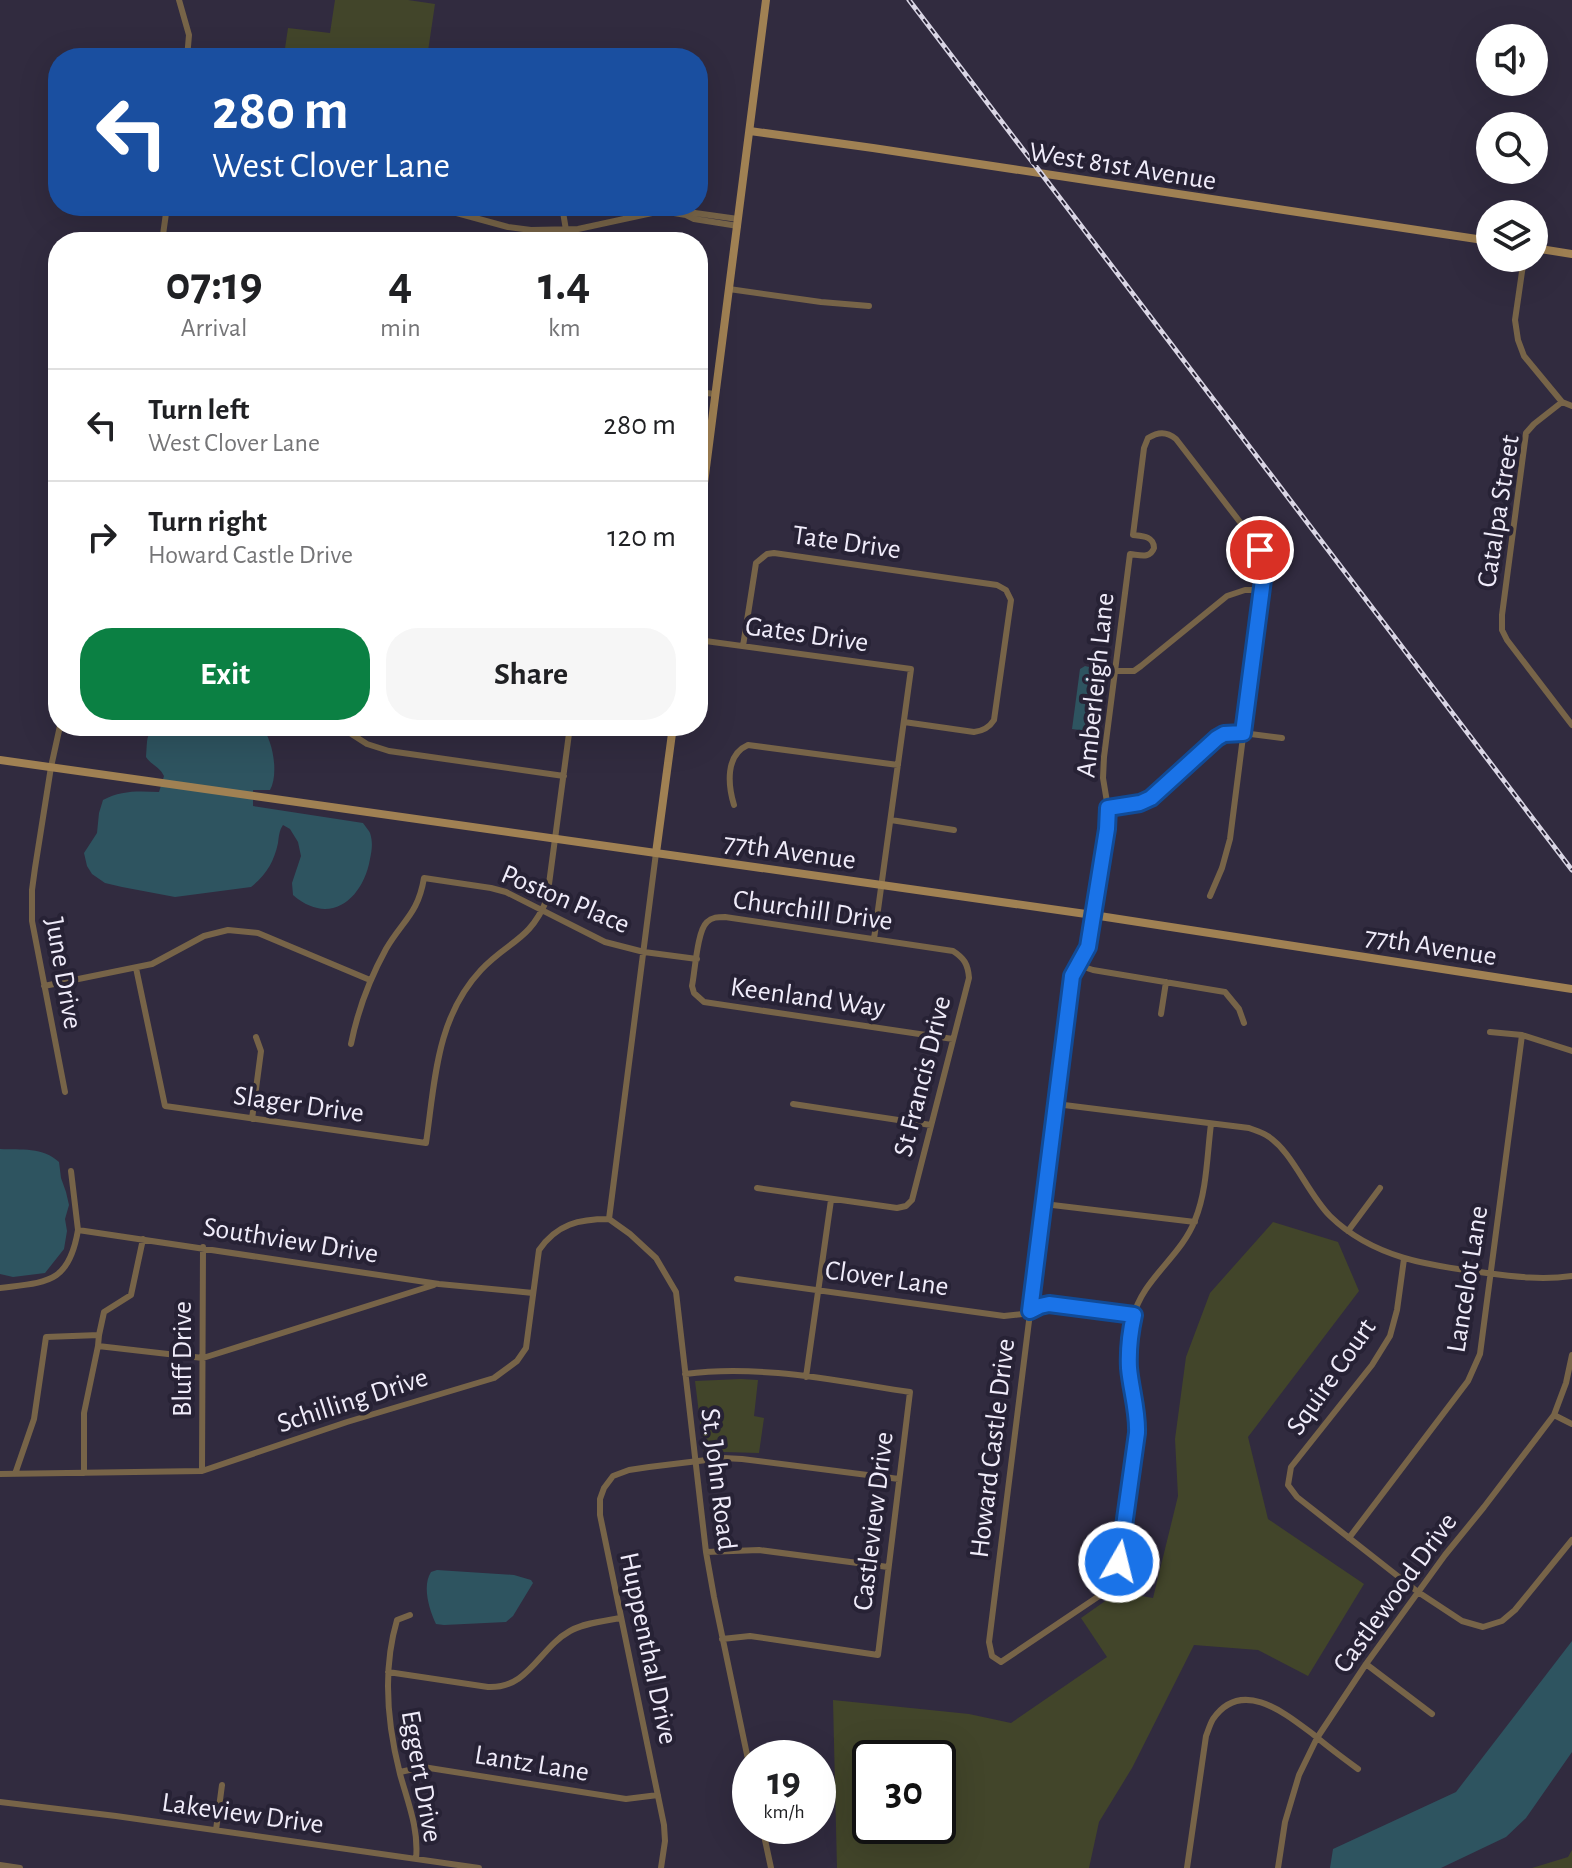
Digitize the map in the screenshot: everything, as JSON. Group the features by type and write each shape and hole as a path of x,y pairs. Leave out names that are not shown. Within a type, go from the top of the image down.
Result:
{"street":[{"path":"179,0 189,35 188,48"},
{"path":"708,450 766,0"},
{"name":"West 81st Avenue","path":"750,131 1476,239"},
{"path":"468,216 531,230 566,230 639,216"},
{"path":"564,216 566,230"},
{"path":"708,216 738,223"},
{"path":"1548,250 1572,254"},
{"path":"1522,272 1515,320 1518,340 1524,356 1562,402 1572,406"},
{"path":"729,289 869,306"},
{"path":"708,393 715,394"},
{"name":"Catalpa Street","path":"1562,402 1526,433 1502,630 1571,720"},
{"name":"Amberleigh Lane","path":"1093,915 1107,829 1103,768 1144,448 1148,438 1166,433 1176,439 1260,550 1264,572 1262,590"},
{"name":"Amberleigh Lane","path":"1130,554 1147,556 1154,548 1150,539 1133,535"},
{"name":"Tate Drive","path":"743,646 756,563 767,554 997,585 1006,590 1011,600 991,725 974,732 904,722"},
{"path":"1116,671 1134,671 1227,596 1245,590 1262,590 1230,839 1210,896"},
{"name":"Gates Drive","path":"708,641 911,669 904,722"},
{"path":"874,939 904,722"},
{"path":"1108,808 1151,798 1224,734 1282,738"},
{"name":"June Drive","path":"58,736 32,906 33,936 65,1092"},
{"path":"355,736 389,751 564,776"},
{"path":"542,911 550,883 569,736"},
{"path":"609,1219 672,736"},
{"path":"734,805 729,788 733,758 748,745 898,765"},
{"name":"77th Avenue","path":"0,760 1093,915 1572,989"},
{"path":"891,820 954,830"},
{"name":"Poston Place","path":"370,980 388,946 417,907 424,878 506,892 605,942 644,952 697,959"},
{"name":"Slager Drive","path":"136,968 165,1106 426,1143 439,1052 453,1009 482,968 527,933 542,911"},
{"name":"Howard Castle Drive","path":"1093,915 1088,947 1072,976 989,1642 992,1656 1001,1662 1105,1592 1114,1579 1119,1562 1138,1420 1129,1370 1129,1343 1134,1315"},
{"name":"Churchill Drive","path":"697,959 702,928 708,920 717,917 953,951"},
{"path":"44,986 152,964 204,936 244,930 285,943 370,980 361,1001 351,1044"},
{"name":"St Francis Drive","path":"831,1200 897,1208 906,1206 912,1200 969,978 966,961 953,951"},
{"name":"Keenland Way","path":"697,959 692,986 694,993 704,1002 953,1039"},
{"path":"1078,965 1225,992 1239,1009 1244,1023"},
{"path":"1161,1014 1166,982"},
{"path":"1490,1032 1522,1035 1572,1051"},
{"name":"Lancelot Lane","path":"1349,1538 1468,1381 1480,1354 1522,1035"},
{"path":"252,1119 261,1051 256,1037"},
{"path":"793,1104 931,1125"},
{"path":"1056,1104 1249,1128 1271,1139 1289,1158 1310,1192 1330,1216 1367,1244 1404,1259 1437,1267 1528,1279 1572,1276"},
{"path":"1134,1315 1142,1294 1179,1248 1195,1222 1204,1183 1211,1124"},
{"path":"0,1288 49,1280 68,1264 76,1246 78,1230 71,1171"},
{"path":"685,1374 745,1370 806,1377 831,1200 757,1188"},
{"path":"1348,1231 1380,1188"},
{"path":"1044,1204 1195,1222"},
{"name":"Schilling Drive","path":"0,1474 202,1471 347,1422 494,1378 517,1361 526,1348 539,1250 557,1231 579,1220 609,1219"},
{"name":"St. John Road","path":"609,1219 656,1258 676,1292 706,1552 744,1740"},
{"name":"Southview Drive","path":"78,1230 439,1284 533,1293"},
{"path":"84,1473 84,1413 104,1312 131,1295 143,1239"},
{"name":"Bluff Drive","path":"202,1471 203,1247"},
{"name":"Squire Court","path":"1349,1538 1297,1497 1288,1485 1291,1467 1372,1365 1390,1336 1404,1259"},
{"name":"Clover Lane","path":"737,1279 1004,1316 1023,1314 1049,1304 1134,1315"},
{"path":"98,1346 203,1358 439,1284"},
{"path":"15,1474 34,1419 46,1337 99,1335"},
{"name":"Castlewood Drive","path":"1278,1868 1285,1822 1295,1787 1317,1738 1418,1592 1554,1415 1572,1355"},
{"name":"Castleview Drive","path":"722,1639 750,1636 878,1655 910,1392 806,1377"},
{"path":"1554,1415 1572,1424"},
{"name":"Huppenthal Drive","path":"661,1868 665,1841 658,1795 600,1515 604,1488 613,1476 629,1470 723,1458 763,1460 899,1479"},
{"path":"1349,1538 1418,1592 1462,1621 1483,1627 1502,1621 1515,1610 1572,1540"},
{"path":"706,1552 759,1550 888,1567"},
{"name":"Eggert Drive","path":"410,1615 397,1620 392,1636 386,1693 388,1717 417,1836 416,1859"},
{"path":"388,1672 488,1687 504,1686 525,1675 554,1641 573,1629 620,1618"},
{"path":"1366,1664 1432,1714"},
{"path":"1187,1868 1206,1736 1213,1719 1226,1706 1241,1700 1262,1702 1278,1709 1358,1769"},
{"name":"Lantz Lane","path":"400,1772 423,1767 626,1799 658,1795"},
{"path":"216,1830 222,1785"},
{"name":"Lakeview Drive","path":"0,1802 479,1868"},
{"path":"766,1844 771,1868"},
{"path":"0,1865 20,1868"}],"green space":[{"path":"335,0 408,0 435,4 428,48 285,48 288,28 330,33"},
{"path":"1273,1222 1338,1242 1359,1291 1248,1437 1268,1519 1364,1584 1308,1676 1258,1650 1194,1645 1132,1768 1099,1822 1089,1868 837,1868 833,1700 969,1714 1011,1723 1107,1657 1081,1618 1118,1592 1153,1598 1178,1496 1175,1439 1186,1357 1210,1293"},
{"path":"758,1380 754,1416 764,1418 759,1453 704,1454 695,1381"},
{"path":"1572,1850 1572,1868 1532,1868 1568,1857"}],"water":[{"path":"1085,666 1097,671 1090,729 1087,731 1072,729 1080,669"},
{"path":"149,736 266,736 274,766 273,783 270,790 253,790 253,806 363,823 370,832 372,849 360,886 343,904 332,908 307,904 293,895 292,883 301,856 298,842 290,829 283,825 272,862 251,887 175,897 105,883 92,874 84,853 97,833 103,800 137,791 159,792 164,776 146,757"},
{"path":"0,1149 39,1152 59,1162 69,1205 65,1219 67,1231 64,1249 45,1273 13,1277 0,1274"},
{"path":"431,1572 514,1575 533,1583 506,1622 436,1624 427,1591 428,1578"},
{"path":"1572,1641 1572,1752 1526,1818 1506,1837 1441,1868 1330,1868 1333,1849 1456,1792"}],"railway":[{"path":"909,0 1572,870"}],"route":[{"path":"1119,1562 1138,1420 1129,1370 1129,1343 1134,1315 1049,1304 1030,1311 1072,976 1088,947 1108,808 1151,798 1217,738 1224,734 1243,733 1264,572 1260,550"}]}
